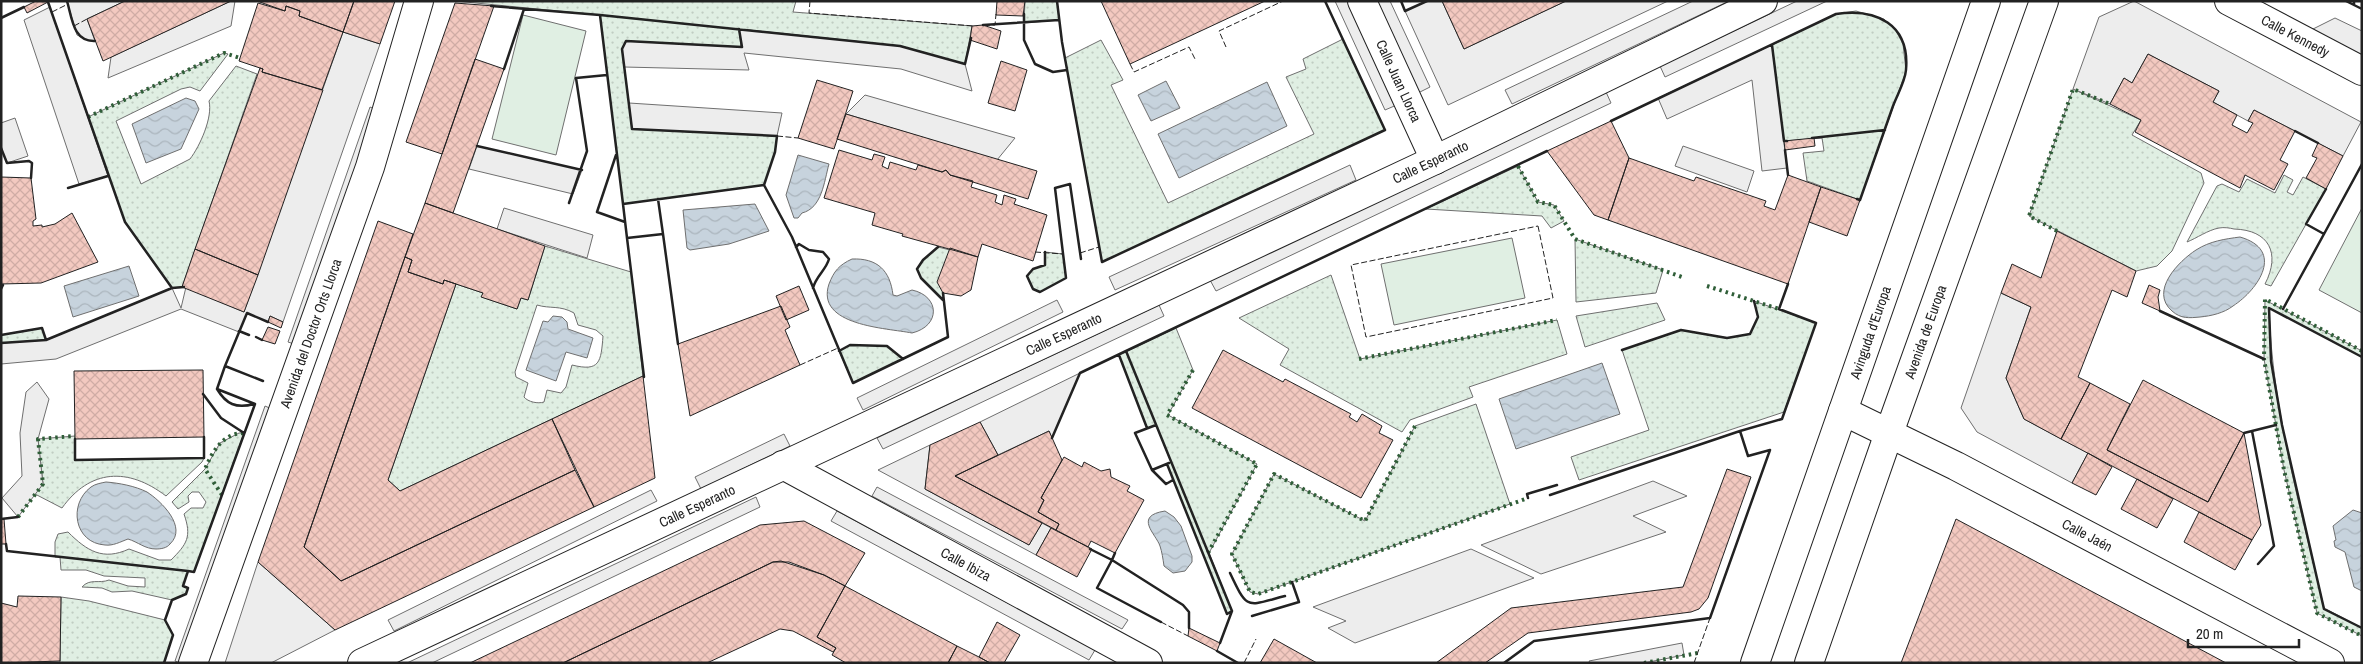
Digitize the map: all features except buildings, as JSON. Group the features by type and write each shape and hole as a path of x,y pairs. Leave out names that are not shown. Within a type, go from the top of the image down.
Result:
{"street":[{"name":"Avenida del Doctor Orts Llorca","path":"193,663 370,167 419,1"},
{"name":"Calle Juan Llorca","path":"1362,1 1435,160"},
{"name":"Calle Esperanto","path":"362,663 1435,160 1763,1"},
{"name":"Avinguda d'Europa","path":"1755,663 1986,1"},
{"name":"Avenida de Europa","path":"1809,663 1889,433 2044,1"},
{"name":"Calle Kennedy","path":"2229,1 2362,71"},
{"name":"Calle Jaén","path":"1843,411 1956,466 2330,663"},
{"name":"Calle Ibiza","path":"783,465 1148,663"}],"green space":[{"path":"455,1 796,1 793,12 972,26 965,64 900,46 739,29 742,47 626,41 622,49 632,129 777,136 775,152 764,185 623,204 600,15"},
{"path":"1025,1 1057,1 1059,20 1024,23"},
{"path":"1856,11 1884,19 1896,31 1903,44 1906,71 1860,200 1807,181 1803,153 1824,151 1822,138 1784,141 1772,45 1836,14"},
{"path":"523,15 586,31 556,155 492,139"},
{"path":"1343,39 1385,130 1102,262 1065,58 1101,40 1123,80 1111,85 1168,203 1314,134 1286,77 1306,69 1303,59"},
{"path":"224,53 228,54 200,91 190,87 181,89 116,121 141,184 190,159 205,131 210,108 209,101 236,66 257,74 182,287 172,288 125,222 88,117"},
{"path":"2073,89 2141,120 2132,135 2201,173 2204,183 2172,251 2157,266 2136,271 2029,216"},
{"path":"1518,166 1538,202 1554,205 1564,221 1551,228 1542,216 1426,209"},
{"path":"2284,175 2293,180 2287,192 2293,195 2303,177 2326,189 2271,286 2265,284 2272,262 2269,245 2256,234 2246,230 2221,228 2211,230 2187,242 2217,186 2222,184 2239,192 2247,179 2275,193"},
{"path":"2362,208 2362,313 2319,290"},
{"path":"1512,238 1525,298 1394,325 1381,264"},
{"path":"1575,239 1663,270 1656,293 1576,302"},
{"path":"545,246 631,272 643,376 400,491 388,480 456,284 483,293 482,297 517,309 521,298 528,300","holes":["537,305 560,308 574,313 578,325 596,330 603,336 600,358 597,363 594,366 588,367 572,365 566,387 561,393 547,390 544,402 539,403 524,397 528,383 516,377 515,372"]},
{"path":"938,247 950,250 943,300 921,278 917,269 923,260"},
{"path":"1045,252 1063,254 1066,278 1040,292 1033,289 1027,276 1033,269 1045,265"},
{"path":"1331,275 1360,359 1557,320 1567,354 1469,387 1473,397 1410,420 1402,432 1280,365 1289,349 1239,318"},
{"path":"2265,300 2362,351 2362,357 2269,308 2271,346 2282,422 2297,496 2324,608 2362,628 2362,636 2317,613 2284,470 2264,359"},
{"path":"1754,301 1816,323 1784,412 1579,480 1571,457 1649,430 1622,350 1681,330 1727,338 1750,334 1758,317"},
{"path":"1657,303 1665,320 1585,347 1576,316"},
{"path":"42,328 46,340 1,343 1,335"},
{"path":"1176,328 1193,370 1168,415 1257,464 1209,553 1232,611 1227,614 1167,464 1171,462 1156,425 1147,428 1119,355"},
{"path":"850,345 887,346 903,359 853,383 839,351"},
{"path":"1476,404 1510,504 1258,594 1250,592 1232,554 1274,474 1365,521 1415,426"},
{"path":"239,433 244,433 194,572 188,571 183,586 188,588 186,594 172,600 132,591 112,592 102,588 82,587 91,582 109,580 128,586 145,587 145,578 104,576 86,570 61,570 60,557 55,557 55,542 58,534 68,532 89,549 103,554 111,554 129,549 159,560 171,560 181,549 188,534 184,514 191,508 203,508 206,502 199,492 192,492 188,496 189,502 178,509 172,502 205,469 220,443"},
{"path":"75,436 75,460 204,458 166,496 138,480 110,476 97,479 85,486 73,495 62,508 35,494 43,484 38,439"},
{"path":"61,597 89,601 165,620 173,635 164,663 60,663"}],"shaded area":[{"path":"67,1 125,1 87,19 95,41 90,41 77,35"},
{"path":"231,1 235,1 231,26 108,78 111,57"},
{"path":"1335,1 1352,1 1399,104 1385,110"},
{"path":"1373,1 1390,1 1430,87 1416,94"},
{"path":"1427,1 1442,1 1464,49 1566,1 1668,1 1448,105 1405,11"},
{"path":"1693,1 1729,1 1512,104 1505,90"},
{"path":"1797,1 1827,1 1665,77 1660,66"},
{"path":"2134,1 2361,122 2343,156 2254,110 2248,121 2213,102 2219,91 2148,54 2132,83 2124,78 2110,104 2073,89 2099,17"},
{"path":"50,7 108,176 79,184 24,20"},
{"path":"2335,18 2362,31 2362,56 2311,30"},
{"path":"739,29 901,46 965,64 972,91 901,69 744,53 749,70 624,67 622,49 626,41 741,47"},
{"path":"343,32 380,44 283,322 270,316 268,322 247,313 239,332 181,309 56,359 1,364 1,343 46,340 172,288 181,308 186,287 244,312"},
{"path":"1772,45 1787,168 1762,171 1752,80 1667,119 1658,98"},
{"path":"1606,92 1611,103 1216,291 1210,280"},
{"path":"865,95 1015,138 997,160 846,114"},
{"path":"629,103 782,113 777,136 632,129"},
{"path":"370,107 379,111 297,345 288,342"},
{"path":"15,118 28,156 7,163 1,148 1,123"},
{"path":"477,146 582,170 573,194 469,169"},
{"path":"1683,146 1754,171 1747,192 1675,166"},
{"path":"1350,165 1356,180 1115,290 1109,277"},
{"path":"504,208 593,235 587,258 497,229"},
{"path":"2001,293 2031,307 2006,378 2024,419 2088,453 2072,483 1977,432 1961,408"},
{"path":"1057,300 1063,312 863,410 857,398"},
{"path":"1159,305 1164,316 883,449 877,438"},
{"path":"1080,373 1052,438 1049,431 998,455 980,422"},
{"path":"37,382 49,399 38,439 43,484 18,517 2,498 22,476 20,433 26,392"},
{"path":"265,406 274,410 180,663 175,661"},
{"path":"784,434 790,446 701,489 695,477"},
{"path":"930,445 925,489 1029,545 1042,523 1051,528 1036,555 878,470"},
{"path":"1653,481 1687,496 1633,516 1666,532 1541,574 1481,545"},
{"path":"877,487 1128,620 1122,629 872,496"},
{"path":"651,490 657,501 394,631 388,620"},
{"path":"756,497 760,507 432,663 407,663"},
{"path":"837,511 1095,650 1089,660 831,521"},
{"path":"1471,549 1534,578 1355,643 1328,628 1346,621 1313,607"},
{"path":"258,562 335,630 271,663 225,663"},
{"path":"1682,643 1684,655 1644,663 1590,663 1589,661"}],"water":[{"path":"1166,81 1180,108 1151,121 1138,95"},
{"path":"1267,82 1287,126 1179,178 1158,134"},
{"path":"186,98 195,101 199,109 181,149 146,163 132,124"},
{"path":"798,155 829,164 824,186 818,200 809,210 802,213 798,218 794,218 786,195"},
{"path":"755,204 769,231 729,244 690,250 687,248 683,210"},
{"path":"2240,237 2254,243 2262,251 2264,260 2259,280 2243,299 2222,312 2213,315 2185,317 2172,311 2166,303 2164,295 2165,286 2169,277 2182,261 2207,244"},
{"path":"852,259 869,261 881,267 889,279 893,295 897,296 912,290 928,298 932,304 933,311 932,318 928,324 912,333 856,322 843,317 833,309 828,298 829,284 838,269"},
{"path":"129,266 139,296 73,317 64,286"},
{"path":"553,316 562,317 567,322 568,329 593,338 587,358 566,352 556,381 526,370 543,321 548,322"},
{"path":"1602,363 1620,414 1516,449 1499,399"},
{"path":"106,482 122,484 147,492 165,508 174,522 176,530 175,537 169,545 152,549 128,539 105,545 95,543 86,537 78,522 77,512 79,503 91,487"},
{"path":"2353,510 2362,513 2362,591 2354,587 2345,552 2335,547 2334,541 2336,540 2333,526"},
{"path":"1165,511 1174,517 1181,526 1192,556 1192,562 1185,571 1173,573 1164,566 1160,546 1149,526 1148,521 1150,517 1155,513"}],"hedge":[{"path":"88,117 224,53 240,58"},
{"path":"2057,231 2029,216 2073,89 2110,104"},
{"path":"1518,166 1538,202 1554,205 1575,239 1682,277"},
{"path":"1707,286 1779,309"},
{"path":"2362,351 2265,299 2264,359 2284,470 2317,613 2362,636"},
{"path":"1359,359 1557,320"},
{"path":"1193,370 1167,415 1257,464 1208,553"},
{"path":"1415,426 1365,521 1274,474 1232,554 1250,592 1258,594 1528,498"},
{"path":"222,495 205,469 211,456 224,440 230,436 244,433"},
{"path":"18,517 43,484 38,439 75,436"},
{"path":"1644,663 1698,653"}],"fence":[{"path":"810,1 809,13 974,26"},
{"path":"1226,47 1219,31 1283,1"},
{"path":"52,12 68,4"},
{"path":"984,25 995,25 996,14"},
{"path":"74,26 87,19"},
{"path":"1130,64 1134,72 1189,47 1196,61"},
{"path":"777,136 798,138"},
{"path":"1538,226 1553,298 1366,337 1351,265 1538,226"},
{"path":"1080,253 1099,247"},
{"path":"1035,252 1063,254"},
{"path":"800,365 838,348"},
{"path":"1694,663 1710,618"},
{"path":"1161,622 1188,636"},
{"path":"1244,663 1256,639"}],"wall":[{"path":"67,1 72,21 78,33 82,38 95,41"},
{"path":"1057,1 1062,42 1102,262 1385,130 1325,1"},
{"path":"1401,1 1405,11 1427,1"},
{"path":"2346,1 2354,5 2354,1"},
{"path":"48,2 125,222 172,288"},
{"path":"2354,5 2362,9"},
{"path":"491,6 600,15"},
{"path":"1,18 24,7"},
{"path":"504,69 524,9"},
{"path":"1611,121 1836,14 1851,13 1877,17 1888,22 1896,30 1906,54 1906,70 1903,84 1893,106 1860,200 1857,199"},
{"path":"1024,14 1024,40 1035,64 1053,72 1067,70"},
{"path":"943,293 948,337 853,383 792,237 764,185 623,204 600,15 900,46 965,64 971,38"},
{"path":"983,25 1059,20"},
{"path":"739,29 742,47 626,41 622,49 632,129 777,136 775,152 764,185"},
{"path":"1772,45 1784,141 1787,141"},
{"path":"569,203 587,151 576,78 607,75"},
{"path":"1812,138 1885,130"},
{"path":"2295,131 2318,143"},
{"path":"477,146 582,170"},
{"path":"1,148 7,163 29,161 32,163 31,178"},
{"path":"1785,150 1788,175"},
{"path":"1220,643 1232,611 1126,351 1547,151"},
{"path":"616,155 597,212 625,222"},
{"path":"2326,189 2306,224 2324,234 2362,164"},
{"path":"68,188 108,176"},
{"path":"1045,252 1045,265 1033,269 1027,276 1033,289 1040,292 1066,278 1055,188 1070,184 1081,259"},
{"path":"658,199 663,234"},
{"path":"623,204 627,238 663,234 678,344"},
{"path":"2283,309 2324,234"},
{"path":"627,238 644,377"},
{"path":"796,247 799,244 809,250 823,252 829,259 813,288"},
{"path":"938,247 923,260 917,269 921,278 943,300"},
{"path":"1504,663 1534,641 1710,618 1770,450 1748,456 1740,431 1782,419 1816,323 1779,309 1788,284"},
{"path":"1,289 3,285"},
{"path":"1,343 46,340 172,288 184,287"},
{"path":"1622,350 1681,330 1727,338 1750,334 1758,317 1754,301"},
{"path":"2362,357 2269,308 2271,361 2282,425 2324,609 2362,628"},
{"path":"2160,311 2264,359"},
{"path":"225,366 247,313 268,322"},
{"path":"1,335 42,328 46,340"},
{"path":"239,331 249,335"},
{"path":"256,337 262,340"},
{"path":"839,351 850,345 887,346 903,359"},
{"path":"1052,438 1080,373 1126,351"},
{"path":"1119,355 1147,428"},
{"path":"164,663 173,635 165,620 172,600 186,594 188,588 183,586 188,571 194,572 255,404 217,389 225,366 263,381"},
{"path":"217,389 232,404 242,406 254,404"},
{"path":"203,394 221,418 244,433"},
{"path":"1156,425 1135,433 1152,470 1169,463"},
{"path":"2244,433 2276,425"},
{"path":"1550,495 1740,431"},
{"path":"2252,431 2274,546 2258,564"},
{"path":"75,439 75,460 204,458 204,437"},
{"path":"1167,464 1227,614 1232,611"},
{"path":"1152,470 1166,484 1173,480"},
{"path":"1528,498 1527,494 1557,485"},
{"path":"1,519 18,517"},
{"path":"6,544 7,551 188,571"},
{"path":"1090,549 1112,560 1115,553"},
{"path":"1161,622 1097,588 1112,560 1183,605 1189,612 1189,628"},
{"path":"1230,573 1241,594 1250,603 1285,596"},
{"path":"1252,616 1299,602 1292,582"},
{"path":"1217,651 1238,663"}]}
